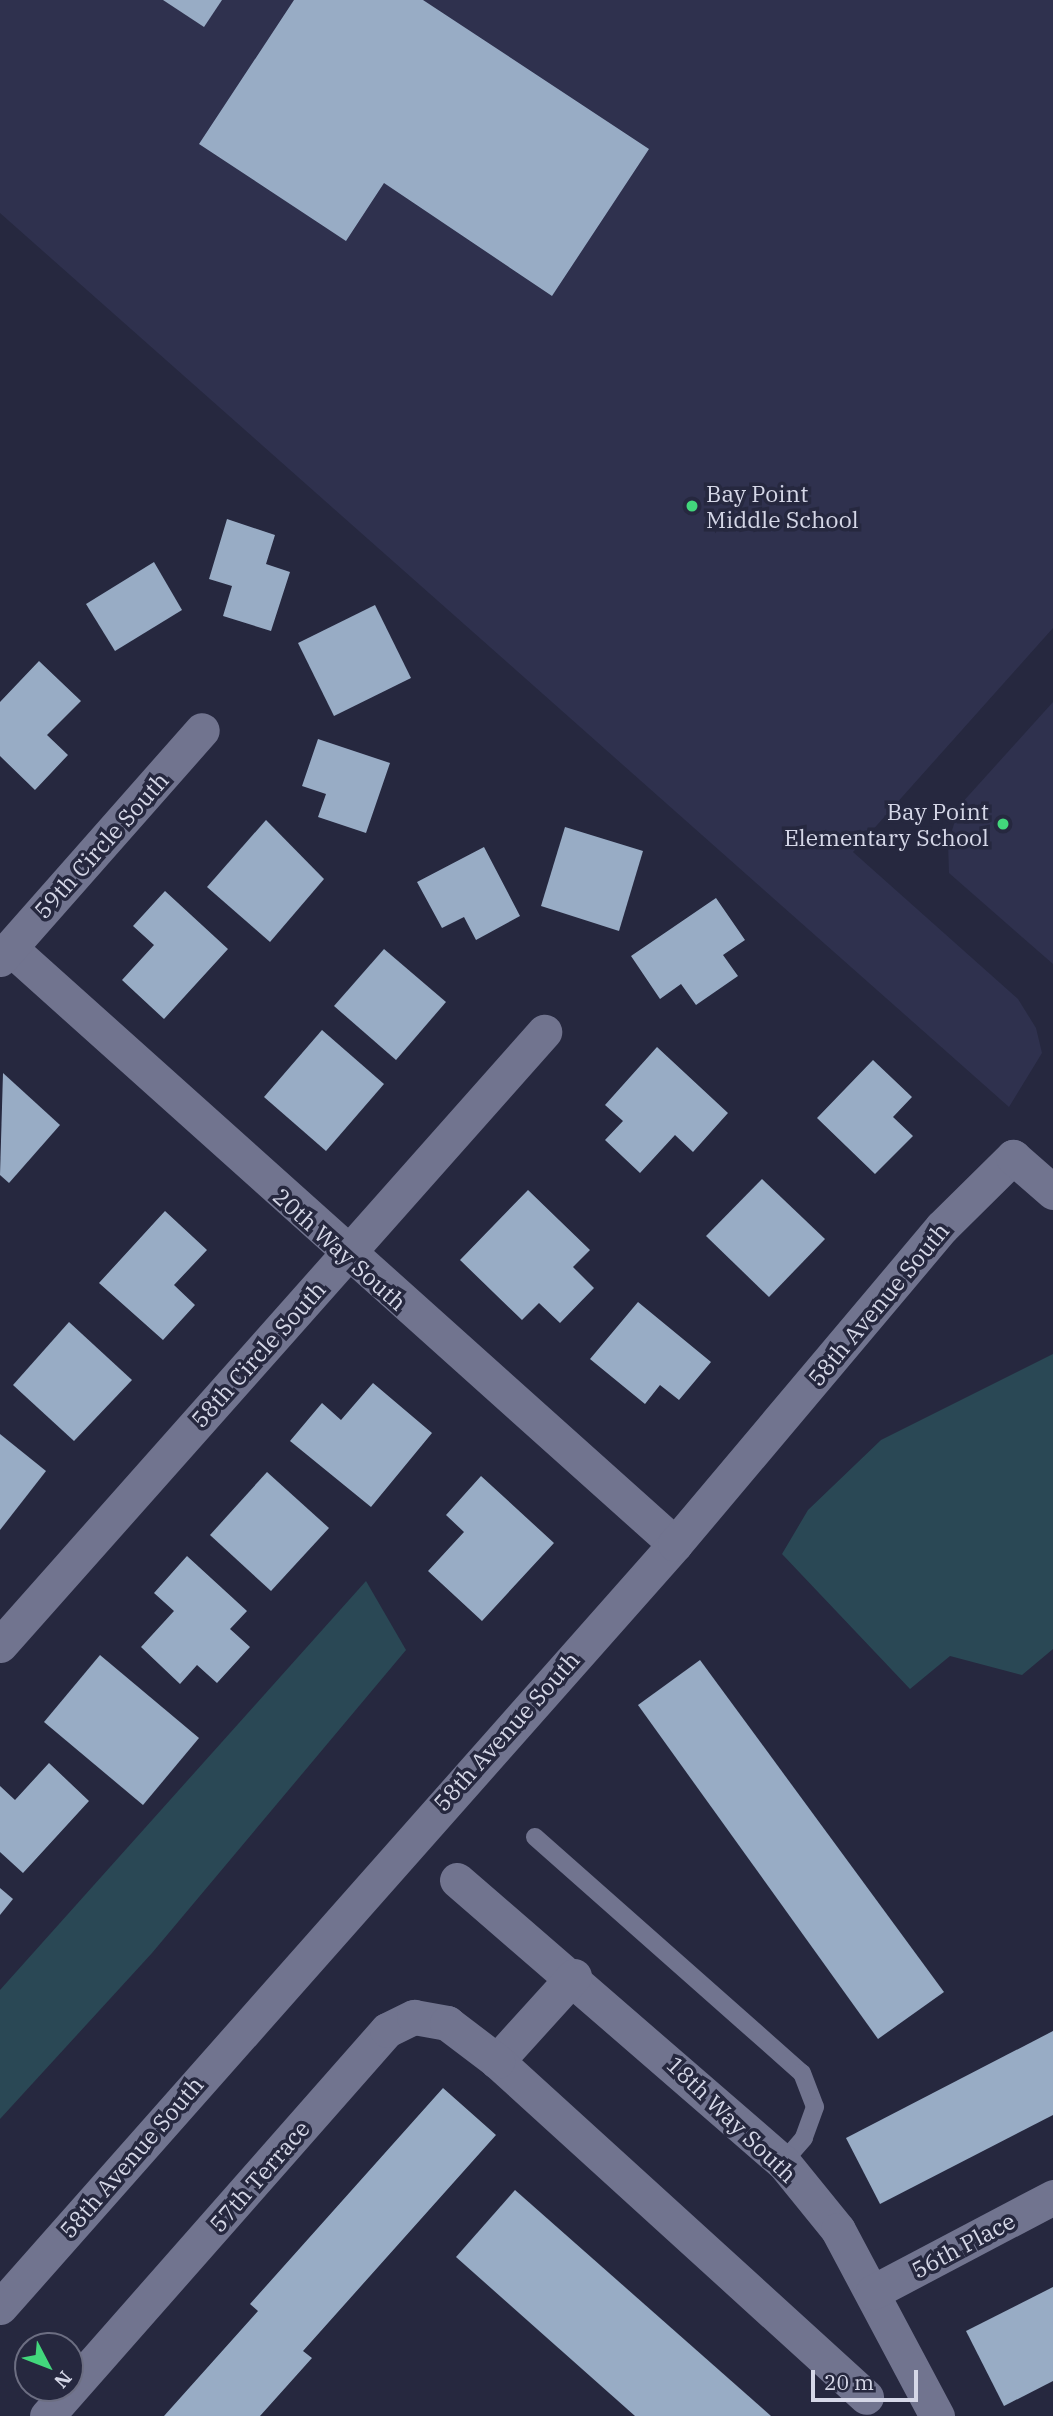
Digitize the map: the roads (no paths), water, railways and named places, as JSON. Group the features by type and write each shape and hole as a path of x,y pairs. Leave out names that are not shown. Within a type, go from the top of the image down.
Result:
{"street":[{"name":"59th Circle South","path":"5,953 202,730"},
{"name":"20th Way South","path":"5,953 675,1544"},
{"name":"58th Circle South","path":"0,1645 544,1032"},
{"name":"58th Avenue South","path":"0,2306 675,1544 942,1227 1013,1157 1053,1192"},
{"name":"18th Way South","path":"457,1880 574,1976 783,2162 838,2230 937,2416"},
{"path":"497,2061 574,1976"},
{"name":"57th Terrace","path":"47,2416 387,2030 414,2017 447,2023 497,2061 866,2397"},
{"name":"56th Place","path":"873,2292 1053,2197"}],"lane":[{"path":"535,1837 802,2073 815,2107 804,2138 783,2162"}],"place":[{"name":"Bay Point Middle School","path":"692,506"},
{"name":"Bay Point Elementary School","path":"1003,824"}]}
